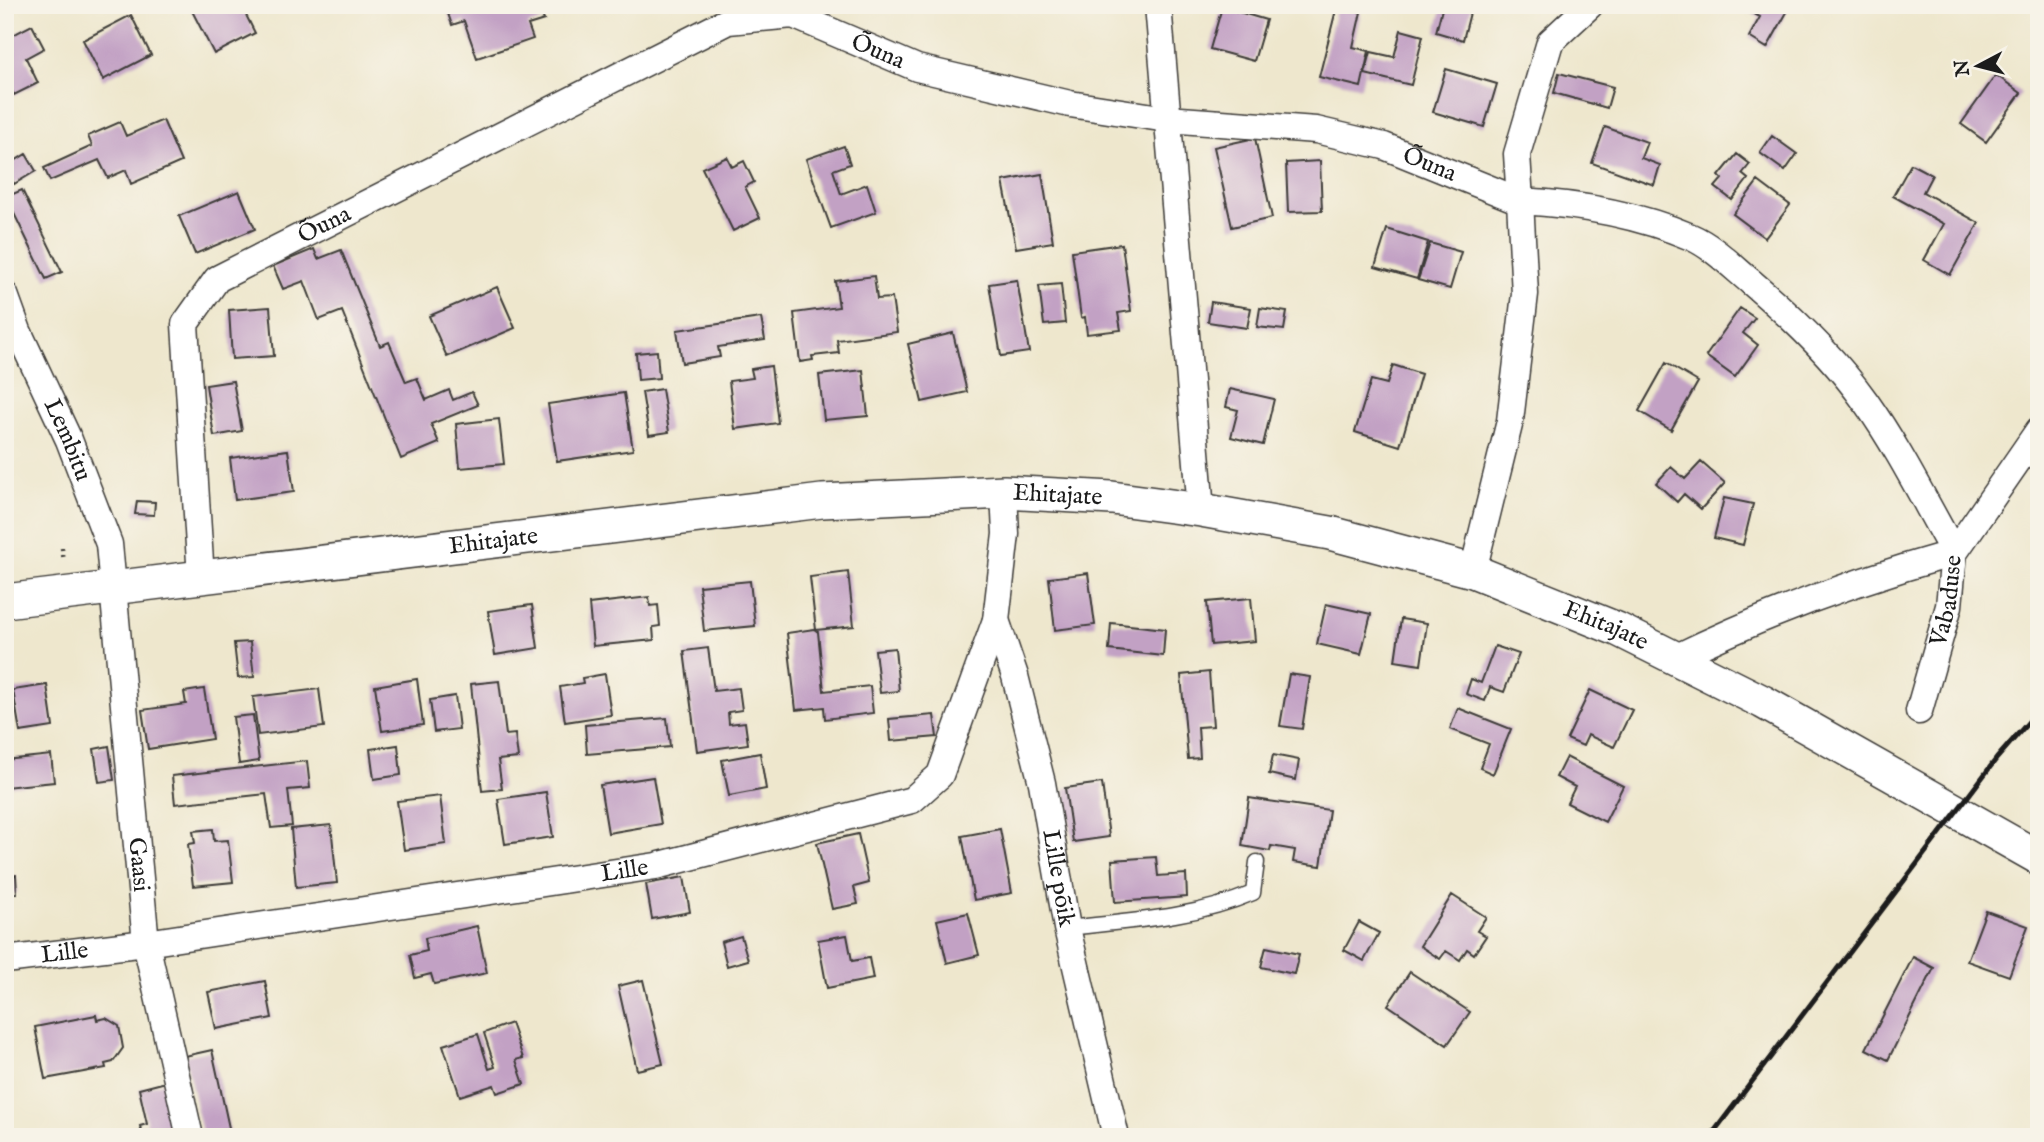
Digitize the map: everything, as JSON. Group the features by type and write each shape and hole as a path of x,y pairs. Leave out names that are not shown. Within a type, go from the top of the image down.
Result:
{"street":[{"path":"793,15 823,5"},
{"path":"1158,5 1201,510"},
{"path":"1473,571 1510,421 1525,294 1517,153 1549,42 1590,5"},
{"name":"Õuna","path":"201,578 186,324 217,279 728,21 793,15 917,68 1070,104 1167,119 1316,130 1384,146 1520,201 1568,203 1631,216 1694,237 1796,321 1864,400 1907,468 1954,553"},
{"name":"Lembitu","path":"5,295 18,331 69,440 109,544 112,587"},
{"name":"Vabaduse","path":"1919,711 1949,606 1954,553 2039,430"},
{"name":"Ehitajate","path":"5,601 822,501 1004,492 1112,498 1201,510 1330,533 1473,571 1617,629 1675,657 1763,702 2039,858"},
{"name":"Lille","path":"5,960 146,943 656,866 912,800 940,775 996,620 1006,534 1004,492"},
{"path":"1675,657 1748,622 1891,570 1954,553"},
{"name":"Gaasi","path":"112,587 146,943 190,1137"},
{"name":"Lille põik","path":"996,620 1015,676 1042,783 1068,928 1116,1137"}],"lane":[{"path":"1068,928 1184,916 1232,902 1253,893 1257,862"}],"building":[{"path":"189,5 241,5 255,33 214,54"},
{"path":"445,5 538,5 544,20 528,25 533,39 477,58 464,21 452,25"},
{"path":"1443,5 1472,5 1463,40 1436,32"},
{"path":"1750,5 1791,5 1767,48 1749,37 1760,17 1747,10"},
{"path":"1337,6 1361,12 1353,47 1369,51 1361,87 1319,77"},
{"path":"1222,7 1266,20 1254,61 1210,49"},
{"path":"131,15 151,55 103,80 83,40"},
{"path":"32,25 44,48 26,58 38,83 14,95 5,77 5,39"},
{"path":"1401,30 1423,36 1411,85 1365,74 1371,52 1394,57"},
{"path":"1446,69 1497,84 1484,127 1433,112"},
{"path":"1559,73 1613,87 1607,108 1554,93"},
{"path":"1996,75 2021,93 1986,142 1961,124"},
{"path":"163,120 181,162 131,184 126,170 108,178 99,160 50,181 44,168 92,146 88,136 120,122 126,136"},
{"path":"1605,127 1647,142 1641,158 1660,165 1654,185 1592,163"},
{"path":"1772,136 1797,154 1785,171 1760,153"},
{"path":"1255,138 1272,218 1232,227 1214,147"},
{"path":"844,146 850,164 833,170 841,194 867,184 876,212 831,228 806,159"},
{"path":"26,154 36,171 14,184 5,167"},
{"path":"1737,154 1750,164 1742,174 1748,179 1732,200 1715,187 1722,179 1719,176"},
{"path":"727,157 732,167 744,161 754,182 745,187 760,218 733,231 702,168"},
{"path":"1320,161 1322,211 1288,212 1286,163"},
{"path":"1911,164 1932,175 1923,192 1979,223 1950,275 1924,260 1944,224 1893,196"},
{"path":"1042,174 1053,242 1016,248 1003,181"},
{"path":"1758,181 1790,205 1765,238 1733,214"},
{"path":"22,190 62,272 46,279 6,197"},
{"path":"239,191 255,229 195,254 179,216"},
{"path":"1387,229 1428,242 1417,279 1375,267"},
{"path":"1430,243 1461,252 1450,289 1418,280"},
{"path":"1122,244 1131,311 1118,313 1121,330 1087,334 1085,317 1081,318 1072,251"},
{"path":"314,249 318,259 341,250 380,346 389,342 406,382 417,378 426,400 449,390 453,400 472,392 478,405 431,424 439,443 401,459 342,311 319,320 304,281 283,289 273,266"},
{"path":"874,276 877,299 892,298 897,332 837,340 839,353 812,356 813,360 800,362 794,313 839,307 835,281"},
{"path":"1017,280 1029,352 1001,356 989,284"},
{"path":"1061,284 1065,323 1044,325 1039,286"},
{"path":"497,287 515,328 447,357 429,316"},
{"path":"1211,302 1251,308 1247,328 1208,322"},
{"path":"270,307 274,356 232,359 229,310"},
{"path":"1260,308 1287,312 1284,330 1257,327"},
{"path":"1740,308 1755,318 1743,333 1758,345 1735,377 1706,356"},
{"path":"761,318 765,340 718,347 720,357 682,363 677,330"},
{"path":"953,333 967,392 922,402 908,344"},
{"path":"657,351 659,378 638,380 636,353"},
{"path":"1666,363 1698,382 1671,430 1639,411"},
{"path":"1393,365 1421,374 1400,446 1355,432 1371,380 1387,384"},
{"path":"771,366 778,423 735,429 729,381 753,378 751,369"},
{"path":"863,370 868,416 824,420 819,375"},
{"path":"233,381 242,431 214,436 206,385"},
{"path":"662,389 669,432 649,435 642,392"},
{"path":"1230,389 1274,399 1263,445 1231,437 1238,410 1226,407"},
{"path":"624,393 633,450 557,461 548,404"},
{"path":"499,419 504,464 460,468 456,424"},
{"path":"288,450 294,492 235,500 230,458"},
{"path":"1701,462 1725,483 1701,509 1684,494 1677,502 1656,483 1671,467 1685,479"},
{"path":"1724,498 1753,504 1743,545 1714,538"},
{"path":"137,501 155,502 154,515 135,514"},
{"path":"848,572 854,626 816,630 810,577"},
{"path":"1088,573 1095,625 1055,630 1049,578"},
{"path":"750,581 755,626 704,631 699,586"},
{"path":"649,597 650,606 658,605 660,626 653,627 654,640 593,646 589,604"},
{"path":"1251,598 1255,641 1211,645 1207,602"},
{"path":"1326,604 1371,614 1361,654 1317,644"},
{"path":"532,605 538,648 495,655 488,611"},
{"path":"1401,619 1427,623 1421,665 1395,661"},
{"path":"1111,623 1165,629 1163,656 1109,650"},
{"path":"814,629 818,632 824,691 870,686 873,713 825,719 824,707 796,710 787,633"},
{"path":"250,642 254,677 238,678 234,643"},
{"path":"1495,646 1519,654 1504,692 1490,687 1485,701 1466,694 1471,679 1481,683"},
{"path":"708,648 714,691 739,688 742,710 728,712 729,724 745,722 748,744 697,751 684,651"},
{"path":"895,648 899,691 880,693 875,650"},
{"path":"1209,672 1213,726 1198,727 1200,758 1188,759 1181,675"},
{"path":"605,674 611,715 565,722 560,687 583,683 582,678"},
{"path":"1289,674 1310,677 1302,729 1280,726"},
{"path":"417,679 423,725 382,731 375,686"},
{"path":"499,681 506,735 515,734 518,758 498,760 502,789 482,791 471,684"},
{"path":"47,685 53,727 20,732 13,690"},
{"path":"204,689 212,739 148,749 142,710 186,704 184,692"},
{"path":"319,689 324,727 258,735 253,697"},
{"path":"1590,690 1632,710 1614,747 1588,735 1583,746 1567,739"},
{"path":"455,696 459,729 434,732 430,700"},
{"path":"1458,708 1511,729 1493,774 1480,768 1489,744 1450,729"},
{"path":"253,715 259,761 239,764 233,717"},
{"path":"934,715 937,737 891,741 889,719"},
{"path":"667,718 670,747 587,754 585,725"},
{"path":"398,745 401,775 374,779 370,749"},
{"path":"109,746 114,780 99,782 94,749"},
{"path":"760,753 766,789 729,796 722,760"},
{"path":"51,755 54,782 5,787 5,760"},
{"path":"1273,755 1299,760 1296,780 1269,774"},
{"path":"1566,757 1623,786 1605,822 1567,803 1575,787 1556,777"},
{"path":"307,761 310,788 288,790 292,826 271,828 266,794 175,804 172,776"},
{"path":"653,777 661,824 608,833 600,785"},
{"path":"1102,783 1109,837 1073,842 1065,788"},
{"path":"546,792 553,837 505,844 498,799"},
{"path":"440,796 446,844 404,850 397,801"},
{"path":"1249,798 1329,810 1321,866 1293,862 1295,850 1271,846 1270,851 1242,846"},
{"path":"331,825 337,883 296,887 291,829"},
{"path":"213,829 214,841 228,840 233,882 193,886 188,844 195,843 193,831"},
{"path":"1000,829 1012,893 974,900 962,836"},
{"path":"858,834 869,883 854,887 858,904 832,909 817,843"},
{"path":"1156,857 1158,876 1186,874 1187,897 1115,902 1112,860"},
{"path":"16,875 17,893 5,894 5,876"},
{"path":"684,877 690,912 652,919 646,884"},
{"path":"1452,895 1486,917 1477,931 1486,936 1474,954 1467,949 1460,960 1446,951 1440,959 1420,946"},
{"path":"1986,911 2028,926 2009,976 1967,961"},
{"path":"968,913 979,955 947,963 937,920"},
{"path":"1359,922 1379,933 1364,961 1344,950"},
{"path":"477,926 487,973 434,984 431,974 415,978 410,955 427,951 425,938"},
{"path":"847,935 852,961 869,958 873,979 827,988 818,940"},
{"path":"741,936 748,960 727,966 721,942"},
{"path":"1266,947 1299,954 1294,974 1261,967"},
{"path":"1913,957 1934,968 1888,1060 1866,1049"},
{"path":"1410,972 1470,1012 1447,1045 1388,1005"},
{"path":"643,980 663,1064 637,1070 618,986"},
{"path":"265,981 272,1018 216,1029 208,992"},
{"path":"96,1015 97,1020 106,1018 119,1026 123,1048 113,1062 105,1064 106,1068 45,1079 35,1027"},
{"path":"511,1023 523,1058 516,1060 524,1084 497,1093 494,1085 460,1096 443,1045 478,1034 489,1069 495,1067 484,1033"},
{"path":"212,1050 231,1137 203,1137 185,1056"},
{"path":"166,1082 179,1137 143,1137 140,1126 147,1124 139,1089"}],"railway":[{"path":"1710,1137 1997,758 2039,710"}]}
